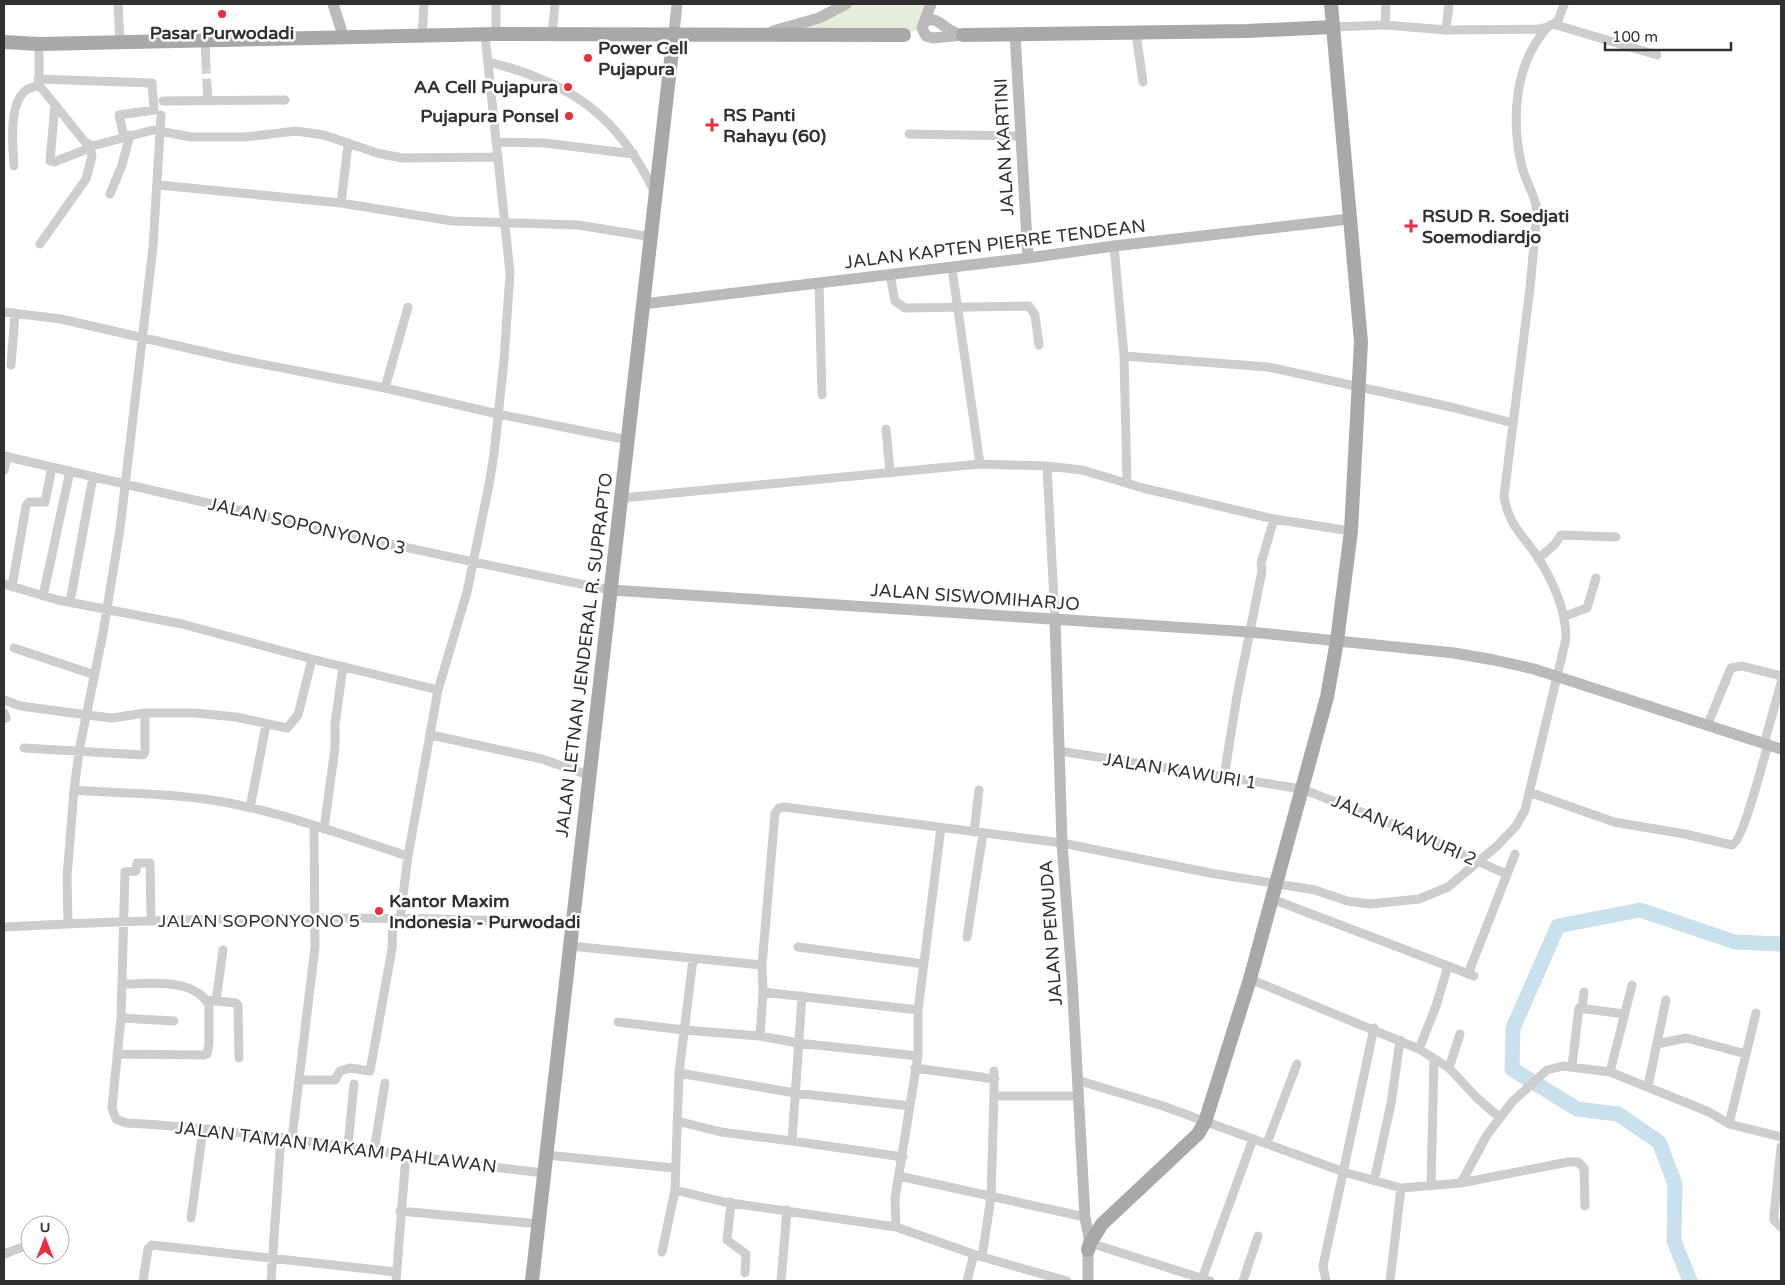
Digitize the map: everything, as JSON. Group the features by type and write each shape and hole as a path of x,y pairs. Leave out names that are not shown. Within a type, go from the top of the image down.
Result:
{"main road":[{"path":"333,4 344,38"},
{"path":"674,33 677,4"},
{"path":"759,34 819,18 846,4"},
{"path":"904,35 918,29 924,23 932,4"},
{"path":"931,38 940,33 940,23 932,4"},
{"path":"1089,1246 1114,1212 1185,1147 1198,1134 1205,1122 1250,979 1327,697 1337,641 1351,531 1361,342 1331,4"},
{"path":"924,23 934,19 945,29 963,35"},
{"path":"924,23 924,34 931,38"},
{"path":"4,42 39,44 491,34 674,33 904,35 931,38 1015,34 1247,32 1333,27"},
{"name":"JALAN LETNAN JENDERAL R. SUPRAPTO","path":"532,1281 574,923 588,775 622,498 674,33"},
{"name":"JALAN KARTINI","path":"1015,34 1028,258"},
{"name":"JALAN KAPTEN PIERRE TENDEAN","path":"643,304 1350,219"},
{"name":"JALAN SISWOMIHARJO","path":"611,590 1250,632 1494,660 1534,669 1556,678 1781,749"},
{"name":"JALAN PEMUDA","path":"1055,620 1062,843 1085,1217 1089,1246 1088,1281"}],"street":[{"path":"118,4 120,42"},
{"path":"422,37 424,4"},
{"path":"300,1080 334,1080 340,1071 350,1068 370,1071 438,690 467,592 494,454 510,273 489,62 496,4"},
{"path":"552,35 555,4"},
{"path":"1385,25 1386,4"},
{"path":"1446,30 1448,4"},
{"path":"1333,27 1385,25 1446,30 1539,29 1550,26 1558,21 1564,4"},
{"path":"1550,26 1657,55"},
{"path":"760,1036 763,992 762,965 775,813 778,808 784,807 1062,843 1210,873 1315,890 1357,903 1405,901 1434,894 1448,887 1497,846 1516,826 1525,810 1566,639 1565,616 1556,593 1538,559 1509,518 1504,496 1530,288 1537,210 1536,198 1523,170 1517,140 1517,100 1528,54 1550,26"},
{"path":"1136,33 1143,82"},
{"path":"205,40 206,65"},
{"path":"39,44 38,82 91,147 92,159 86,179 40,244"},
{"path":"489,62 537,75 593,108 620,136 634,154 656,196"},
{"path":"14,166 12,127 17,108 23,92 38,82 152,82 154,110 119,115 127,136 122,165 110,194"},
{"path":"207,85 208,101"},
{"path":"163,101 286,100"},
{"path":"55,105 50,161 54,162 91,147 153,130 192,137 245,137 296,131 324,135 348,144 402,158 497,157"},
{"path":"68,924 67,878 74,790 79,751 107,608 124,485 143,337 158,185 161,115"},
{"path":"909,134 1021,136"},
{"path":"496,142 545,143 634,154"},
{"path":"341,203 348,144"},
{"path":"158,185 341,203 452,221 578,225 652,237"},
{"path":"1114,246 1124,356 1127,483"},
{"path":"952,268 980,464"},
{"path":"890,275 896,301 905,308 957,308 1011,304 1029,306 1035,314 1039,345"},
{"path":"819,283 822,395"},
{"path":"385,388 408,307"},
{"path":"4,312 61,319 231,358 385,388 498,414 628,440"},
{"path":"11,365 15,313"},
{"path":"1124,356 1268,367 1360,386 1513,423"},
{"path":"886,429 890,473"},
{"path":"4,470 5,456"},
{"name":"JALAN SOPONYONO 3","path":"5,456 124,485 473,562 611,590"},
{"path":"622,498 980,464 1047,466 1082,470 1274,519 1351,531"},
{"path":"1047,466 1055,620"},
{"path":"52,467 45,502 28,502 26,506 8,586 70,602 182,624 312,660 438,690"},
{"path":"43,596 70,471"},
{"path":"70,602 93,477"},
{"path":"1224,777 1261,563 1274,519"},
{"path":"1538,559 1554,545 1561,535 1616,537"},
{"path":"1565,616 1587,608 1596,578"},
{"path":"14,648 95,675"},
{"path":"4,701 21,706 112,718 145,713 215,714 287,728 298,715 312,660"},
{"path":"1707,726 1731,668 1742,666 1781,676"},
{"path":"324,829 336,748 335,724 343,667"},
{"path":"1529,792 1614,822 1685,834 1732,846 1737,842 1746,818 1766,744 1778,709 1781,683"},
{"path":"24,748 145,754 145,713"},
{"path":"250,808 266,725"},
{"path":"431,735 542,759 588,775"},
{"name":"JALAN KAWURI 1","path":"1059,751 1302,789"},
{"name":"JALAN KAWURI 2","path":"1302,789 1420,835 1506,874"},
{"path":"74,790 176,796 250,808 408,856"},
{"path":"967,937 978,832 979,790"},
{"path":"292,1138 314,947 314,826"},
{"path":"896,1227 895,1198 918,1056 918,1010 941,827"},
{"path":"1272,899 1471,975 1506,874 1515,854"},
{"name":"JALAN TAMAN MAKAM PAHLAWAN","path":"151,921 150,863 137,863 136,871 125,872 121,1018 112,1108 116,1119 126,1123 292,1138 478,1166 544,1173"},
{"name":"JALAN SOPONYONO 5","path":"4,927 151,921 315,919 498,920 574,923"},
{"path":"570,946 762,965"},
{"path":"798,947 924,964"},
{"path":"216,1001 223,950"},
{"path":"662,1252 675,1190 674,1168 679,1073 693,959"},
{"path":"1419,1049 1436,1006 1448,966"},
{"path":"1250,979 1374,1028 1419,1049 1449,1068 1477,1098 1500,1118"},
{"path":"122,984 173,985 190,988 206,1000 238,1005 239,1058"},
{"path":"1610,1072 1632,985"},
{"path":"763,992 918,1010"},
{"path":"1572,1066 1578,1010 1582,1008 1584,992"},
{"path":"792,1142 802,996"},
{"path":"117,1054 207,1054 210,1011 206,1000"},
{"path":"1648,1086 1666,1000"},
{"path":"1582,1008 1624,1014"},
{"path":"1729,1124 1756,1013"},
{"path":"121,1018 174,1021"},
{"path":"618,1022 760,1036 798,1043 918,1056"},
{"path":"1326,1281 1323,1266 1374,1028"},
{"path":"1449,1068 1460,1034"},
{"path":"1658,1044 1686,1038 1746,1054"},
{"path":"1374,1181 1391,1104 1400,1040"},
{"path":"1431,1186 1434,1059"},
{"path":"1267,1143 1297,1064"},
{"path":"1461,1183 1483,1142 1512,1102 1547,1070 1563,1066 1610,1072 1709,1112 1729,1124 1781,1137"},
{"path":"915,1068 994,1075 991,1197 978,1255 967,1281"},
{"path":"679,1073 795,1092 910,1106"},
{"path":"1077,1080 1164,1106 1344,1172 1401,1188 1461,1183 1574,1161 1581,1164 1584,1168 1585,1206"},
{"path":"374,1151 385,1082"},
{"path":"348,1146 354,1084"},
{"path":"994,1096 1077,1096"},
{"path":"677,1121 721,1132 903,1157"},
{"path":"191,1218 203,1129"},
{"path":"271,1281 282,1137"},
{"path":"1089,1246 1206,1280 1253,1139"},
{"path":"1781,1147 1774,1215 1774,1220 1781,1226"},
{"path":"144,1281 148,1249 152,1245 272,1258 396,1277 406,1154"},
{"path":"546,1155 674,1168"},
{"path":"899,1176 1085,1217"},
{"path":"1390,1281 1401,1188"},
{"path":"675,1190 699,1197 896,1227 978,1255 1067,1281"},
{"path":"731,1202 727,1240 746,1254 745,1273"},
{"path":"781,1281 787,1210"},
{"path":"400,1211 539,1224"},
{"path":"1243,1281 1258,1236"},
{"path":"4,1254 20,1248"}],"green space":[{"path":"848,4 931,4 918,29 904,35 794,28"}],"waterway":[{"path":"1690,1281 1674,1241 1675,1184 1659,1142 1618,1114 1577,1109 1512,1069 1513,1028 1558,926 1640,910 1735,942 1781,944"}],"tunnel":[{"path":"206,65 207,85"}],"place":[{"name":"Pasar Purwodadi","path":"222,14"},
{"name":"Power Cell Pujapura","path":"588,58"},
{"name":"AA Cell Pujapura","path":"568,87"},
{"name":"Pujapura Ponsel","path":"569,116"},
{"name":"RS Panti Rahayu (60)","path":"712,125"},
{"name":"RSUD R. Soedjati Soemodiardjo","path":"1411,226"},
{"name":"Kantor Maxim Indonesia - Purwodadi","path":"379,911"}]}
